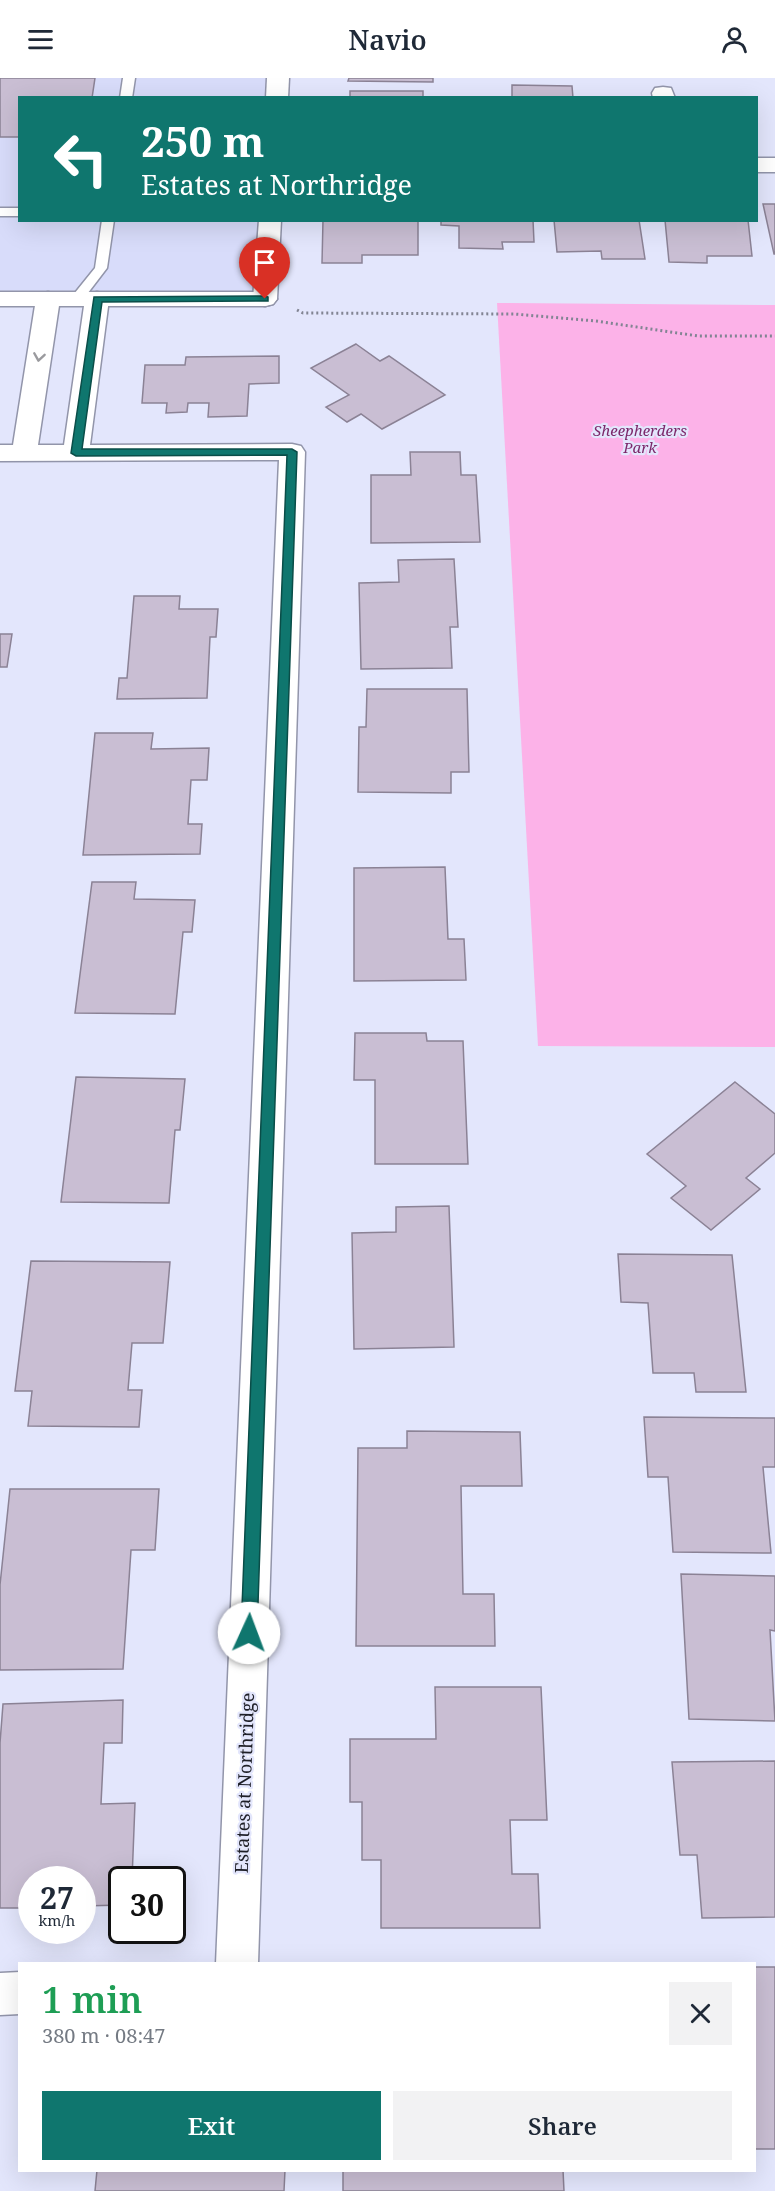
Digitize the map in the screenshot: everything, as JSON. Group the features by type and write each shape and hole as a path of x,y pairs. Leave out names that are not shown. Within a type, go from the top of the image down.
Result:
{"street":[{"path":"277,96 278,78"},
{"path":"758,165 775,165"},
{"path":"0,299 265,299 270,222"},
{"name":"Estates at Northridge","path":"48,299 60,386 76,453"},
{"name":"Estates at Northridge","path":"12,453 60,386 86,299"},
{"name":"Estates at Northridge","path":"12,453 292,452 237,1962"},
{"path":"0,1994 18,1994"}],"lane":[{"path":"126,96 129,78"},
{"path":"0,212 18,212"},
{"path":"86,299 101,268 108,222"}],"path":[{"path":"265,299 303,313 514,314 596,321 698,336 775,336"}],"shaded area":[{"path":"0,78 278,78 277,96 18,96 18,222 270,222 265,299 0,299"}],"green space":[{"name":"Sheepherders Park","path":"497,303 775,305 775,1047 538,1046"}],"building":[{"path":"0,78 95,78 92,96 18,96 18,137 0,137"},
{"path":"349,78 433,78 433,82 348,81"},
{"path":"512,85 572,86 573,96 512,96"},
{"path":"350,91 423,91 423,96 350,96"},
{"path":"763,204 775,204 775,254 774,254"},
{"path":"323,222 418,222 418,255 362,255 362,263 322,263"},
{"path":"441,222 533,222 534,242 502,242 503,249 459,248 459,226 441,225"},
{"path":"554,222 639,222 645,259 602,259 601,251 557,252"},
{"path":"665,222 748,222 752,256 707,256 707,263 669,262"},
{"path":"356,344 380,361 389,356 445,395 382,429 361,414 347,422 326,407 349,395 311,368"},
{"path":"279,356 279,383 249,384 247,416 208,417 209,403 188,403 187,412 166,413 167,403 142,403 145,365 185,365 186,357"},
{"path":"410,452 460,452 461,475 476,475 480,542 371,543 371,475 411,475"},
{"path":"454,559 458,627 450,627 452,668 361,669 359,583 399,582 398,560"},
{"path":"134,596 180,596 179,609 218,609 216,637 210,637 207,698 117,699 119,678 127,678"},
{"path":"0,634 12,634 7,667 0,667"},
{"path":"367,689 467,689 469,772 451,772 451,793 358,792 359,727 366,727"},
{"path":"95,733 153,733 151,749 209,748 207,780 191,780 188,824 202,824 200,854 83,855"},
{"path":"445,867 448,939 464,939 466,980 354,981 354,868"},
{"path":"92,882 136,882 134,899 195,900 192,932 183,932 175,1014 75,1013"},
{"path":"355,1033 426,1033 427,1041 463,1041 468,1164 375,1164 375,1080 354,1080"},
{"path":"76,1077 185,1079 180,1130 175,1130 169,1203 61,1202"},
{"path":"735,1082 775,1114 775,1153 746,1178 760,1189 711,1230 671,1198 686,1186 647,1154"},
{"path":"449,1206 454,1347 354,1349 352,1233 396,1232 396,1207"},
{"path":"618,1254 732,1255 746,1392 696,1392 694,1373 653,1373 648,1303 621,1302"},
{"path":"31,1261 170,1262 163,1343 132,1343 128,1390 142,1390 139,1427 28,1426 32,1391 15,1391"},
{"path":"644,1417 775,1418 775,1467 763,1467 771,1553 673,1552 668,1477 648,1477"},
{"path":"407,1431 520,1432 522,1486 461,1486 463,1594 494,1594 495,1646 356,1646 358,1448 407,1448"},
{"path":"10,1489 159,1489 155,1550 131,1550 123,1669 0,1670 0,1585"},
{"path":"681,1574 775,1576 775,1631 770,1630 775,1721 689,1719"},
{"path":"435,1687 541,1687 547,1820 510,1820 512,1874 538,1874 540,1928 381,1928 381,1860 362,1860 362,1802 350,1802 350,1739 436,1739"},
{"path":"123,1700 122,1743 104,1743 101,1804 135,1803 133,1866 108,1866 108,1905 96,1906 96,1866 18,1866 18,1908 0,1908 0,1743 3,1704"},
{"path":"775,1761 775,1917 702,1918 697,1855 680,1855 672,1762"},
{"path":"756,1967 775,1967 775,2149 756,2149"},
{"path":"97,2172 285,2172 284,2191 95,2191"},
{"path":"343,2172 563,2172 564,2191 343,2191"}],"route":[{"path":"249,1633 292,452 76,453 97,299 265,299"}]}
